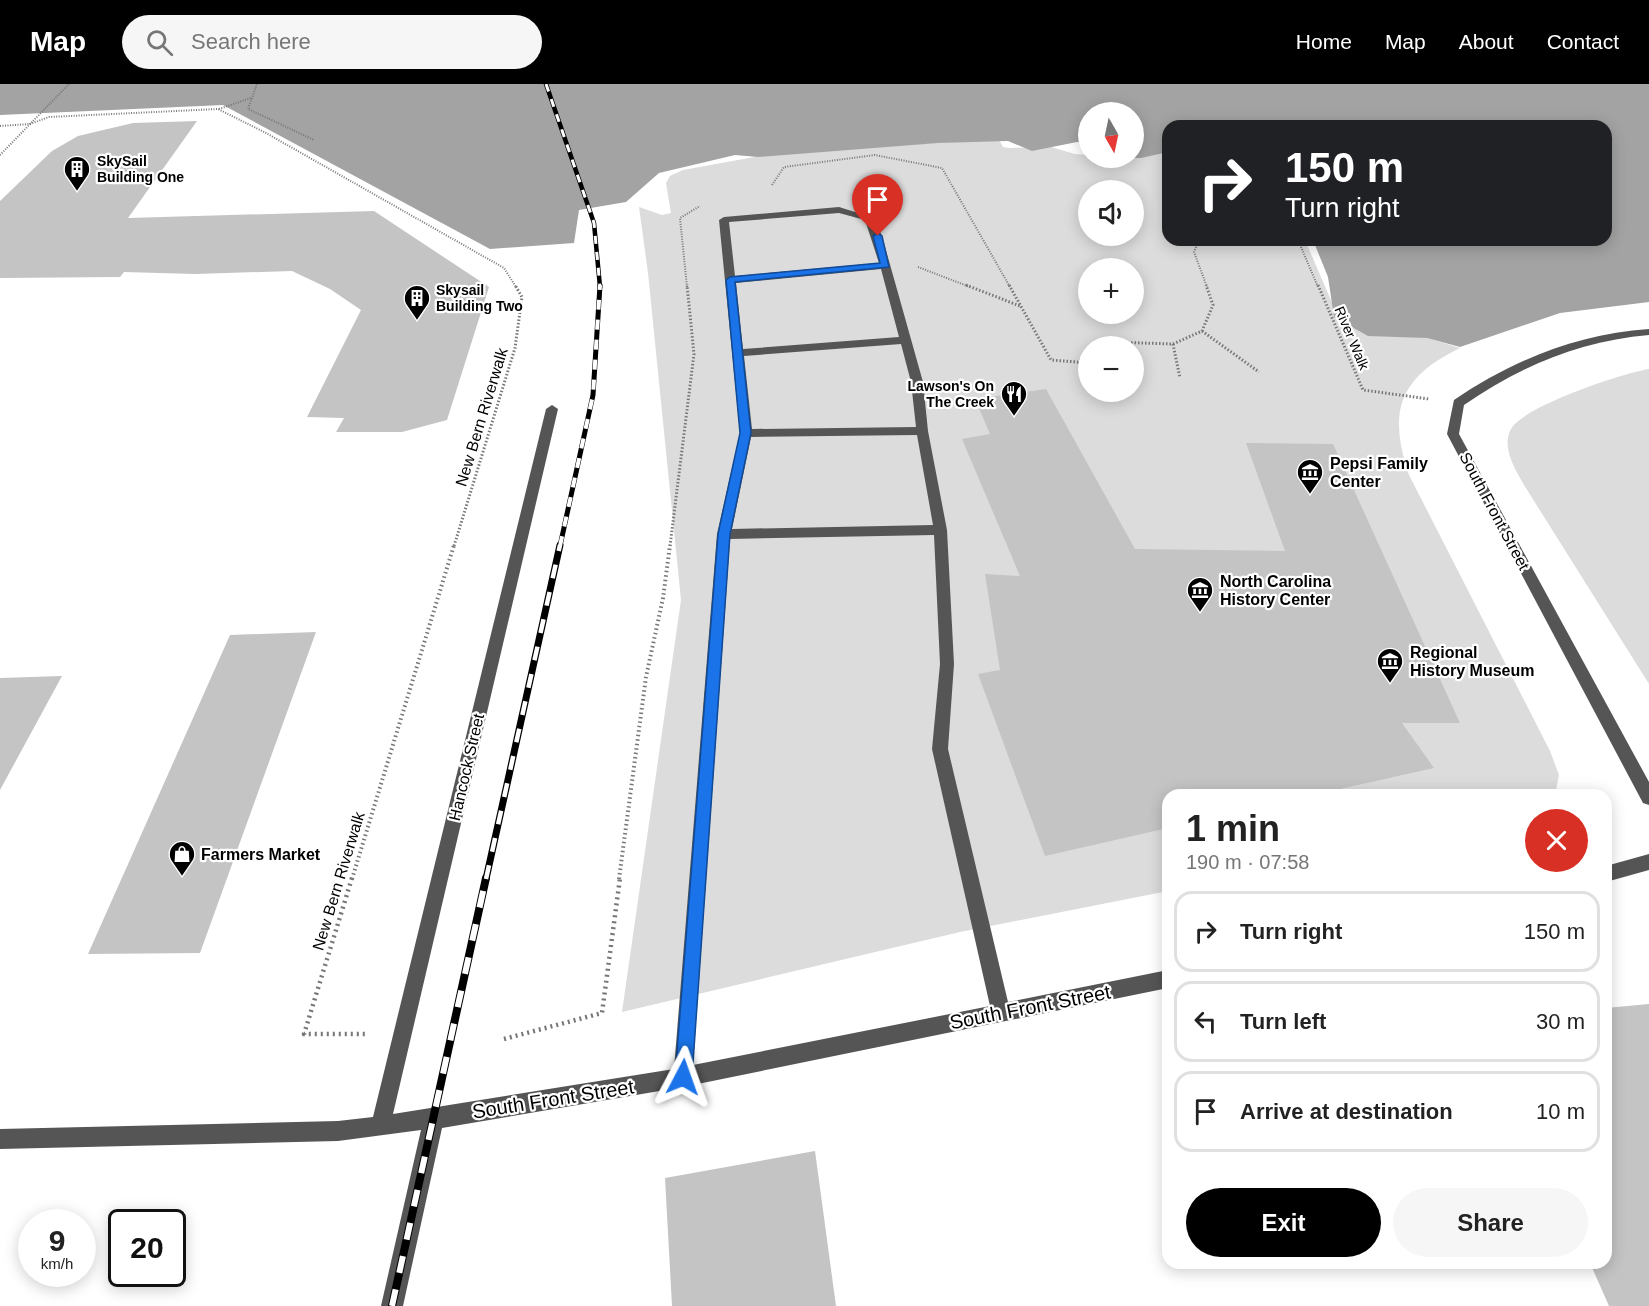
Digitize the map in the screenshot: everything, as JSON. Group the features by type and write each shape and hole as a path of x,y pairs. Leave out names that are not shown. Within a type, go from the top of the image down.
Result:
{"street":[{"path":"683,1077 724,534 746,433 724,220 839,210 869,218 878,236 917,382 922,431 940,530 947,664 940,749 1001,1012"},
{"path":"730,280 885,266"},
{"path":"1458,403 1490,379 1552,352 1631,333 1649,332"},
{"path":"738,353 906,340"},
{"name":"South Front Street","path":"1458,403 1453,434 1649,798"},
{"name":"Hancock Street","path":"381,1125 552,409"},
{"path":"746,433 922,431"},
{"path":"724,534 940,530"},
{"path":"1612,872 1649,862"},
{"name":"South Front Street","path":"0,1139 338,1131 434,1119 683,1077 1162,980"},
{"path":"392,1306 434,1119"}],"path":[{"path":"0,155 69,84"},
{"path":"257,84 248,109 314,140"},
{"path":"218,110 252,97"},
{"name":"New Bern Riverwalk","path":"0,126 30,124 49,117 218,110 266,133 504,268 522,297 515,348 304,1034 370,1034"},
{"path":"1144,343 1173,344 1202,331 1213,305 1194,252 1196,246"},
{"name":"River Walk","path":"1301,246 1363,390 1458,403"},
{"path":"913,264 1021,307"},
{"path":"1202,331 1259,372"},
{"path":"1173,344 1180,378"},
{"path":"1051,360 1078,362"}],"shaded area":[{"path":"0,84 1649,84 1649,302 1560,313 1460,347 1427,338 1368,336 1334,317 1328,277 1315,246 1612,246 1612,120 1162,120 1162,153 1144,157 1144,102 1078,102 1078,142 1032,151 1008,141 938,143 758,157 735,155 659,173 626,202 579,210 574,243 490,249 223,105 0,115"},
{"path":"1162,132 1162,246 1308,246 1340,321 1377,334 1424,337 1460,348 1439,359 1423,372 1411,385 1403,399 1399,433 1403,453 1409,475 1550,751 1559,775 1556,789 1162,789 1162,892 960,932 622,1012 681,600 648,273 639,207 662,215 671,213 666,183 670,176 683,170 760,156 998,138 1003,147 1051,147 1078,154 1078,168 1144,168 1144,149"},
{"path":"1649,369 1649,684 1524,485 1510,458 1508,436 1520,420 1534,410 1597,384"}],"building":[{"name":"Skysail Building Two","path":"197,121 128,218 374,211 489,287 447,420 402,432 336,432 344,418 307,417 361,310 330,289 292,271 195,274 124,272 120,277 0,278 0,201 52,151 78,136 133,123"},
{"name":"North Carolina History Center","path":"1046,389 1135,549 1285,551 1246,443 1333,444 1460,723 1402,723 1434,768 1340,789 1162,789 1162,829 1045,856 978,674 1000,670 985,574 1020,576 962,439 990,434 975,399"},
{"path":"316,632 200,953 88,954 230,635"},
{"path":"62,676 0,790 0,678"},
{"path":"1649,1004 1649,1306 1609,1306 1593,1269 1612,1269 1612,1007"},
{"path":"815,1151 836,1306 672,1306 665,1178"}],"railway":[{"path":"546,84 594,223 600,286"},
{"path":"560,546 593,395 600,286"},
{"path":"486,879 560,545"},
{"path":"392,1306 486,878"}],"place":[{"name":"SkySail Building One","path":"77,192"},
{"name":"Skysail Building Two","path":"417,321"},
{"name":"Lawson's On The Creek","path":"1014,417"},
{"name":"Pepsi Family Center","path":"1310,495"},
{"name":"North Carolina History Center","path":"1200,613"},
{"name":"Regional History Museum","path":"1390,684"},
{"name":"Farmers Market","path":"182,877"}],"route":[{"path":"683,1077 724,534 746,433 730,280 885,266 878,236"}]}
